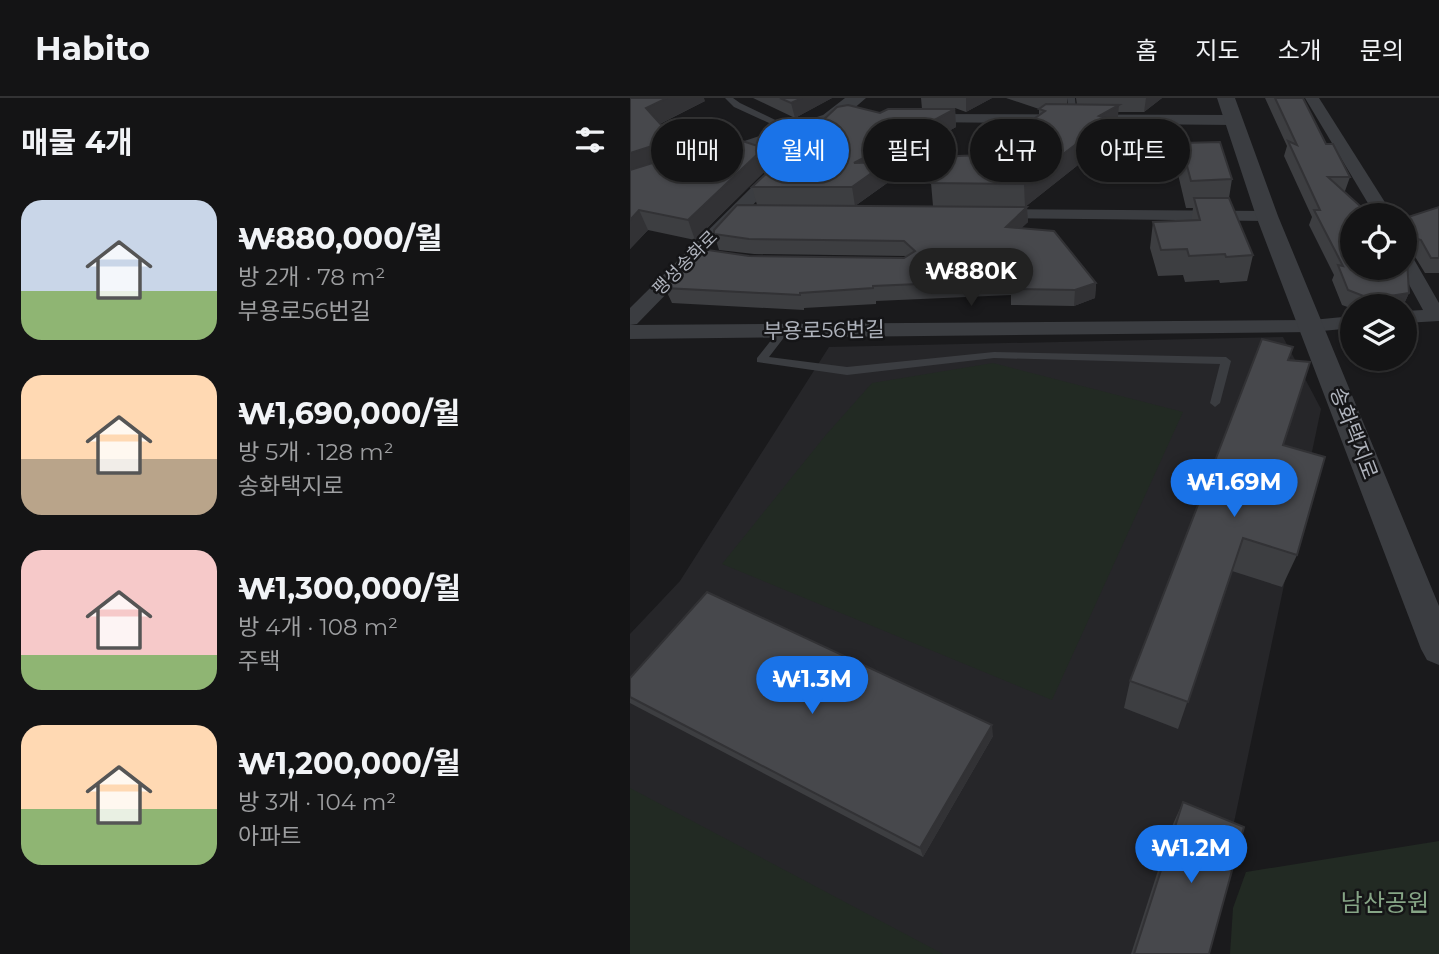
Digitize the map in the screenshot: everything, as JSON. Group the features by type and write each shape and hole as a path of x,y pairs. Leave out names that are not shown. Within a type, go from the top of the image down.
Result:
{"street":[{"path":"830,119 857,98"},
{"path":"1312,98 1377,203"},
{"path":"956,119 1074,119 1230,109"},
{"name":"송화택지로","path":"1230,109 1267,216 1439,649"},
{"path":"830,119 851,115 864,117"},
{"name":"팽성송화로","path":"630,318 763,182"},
{"path":"734,213 761,213"},
{"path":"980,214 1267,216"},
{"path":"695,254 719,258"},
{"path":"1417,280 1438,315 1417,316"},
{"name":"부용로56번길","path":"630,332 1312,326 1340,323"}],"lane":[{"path":"729,98 757,120"},
{"path":"1071,98 1074,119"},
{"path":"784,331 761,360 847,371 994,355 1226,361 1214,403"}],"shaded area":[{"path":"1283,337 1321,409 1232,832 1201,954 630,954 630,634 680,581 829,347"}],"green space":[{"path":"993,363 1183,412 1052,700 722,564 825,436 872,383"},
{"path":"630,788 943,954 630,954"},
{"name":"남산공원","path":"1439,841 1439,954 1230,954 1233,908 1246,872"}],"building":[{"path":"630,98 667,98 646,108 656,119 651,119 651,146 630,153"},
{"path":"780,98 802,98 791,103"},
{"path":"1275,98 1303,98 1326,144 1333,144 1350,177 1328,177 1357,203 1340,203 1340,260 1314,210 1320,210 1288,141 1297,145"},
{"path":"1046,104 1119,105 1099,116 1109,119 1076,119 1076,144 1062,155 1062,119 1034,119 1045,111 1039,109"},
{"path":"848,105 880,113 888,109 955,109 936,119 863,119 863,158 854,163 863,163 863,179 852,187 752,187 757,182 849,182 849,119 824,119 837,107"},
{"path":"743,141 757,146 757,155 743,168"},
{"path":"1220,142 1232,179 1191,181 1190,143"},
{"path":"956,156 970,156 970,182 1027,182 931,183 956,182"},
{"path":"651,163 651,182 728,182 688,220 639,210 630,220 630,170"},
{"path":"1194,198 1229,198 1253,255 1189,256 1187,249 1161,250 1153,222 1200,220"},
{"path":"737,205 1027,207 1006,227 1054,231 1096,283 1075,290 1011,289 1011,280 873,286 800,295 665,288 701,249 749,256 904,258 915,251 904,241 749,239 714,234 714,230"},
{"path":"1439,207 1439,258 1431,258 1421,240 1417,239 1417,214"},
{"path":"1344,280 1408,280 1409,293 1358,294 1348,290"},
{"path":"1262,339 1293,347 1288,360 1310,362 1283,445 1325,457 1297,555 1243,538 1188,702 1130,681"},
{"path":"707,592 992,725 920,848 630,697 630,678"},
{"path":"1183,802 1244,827 1209,954 1134,954"}]}
